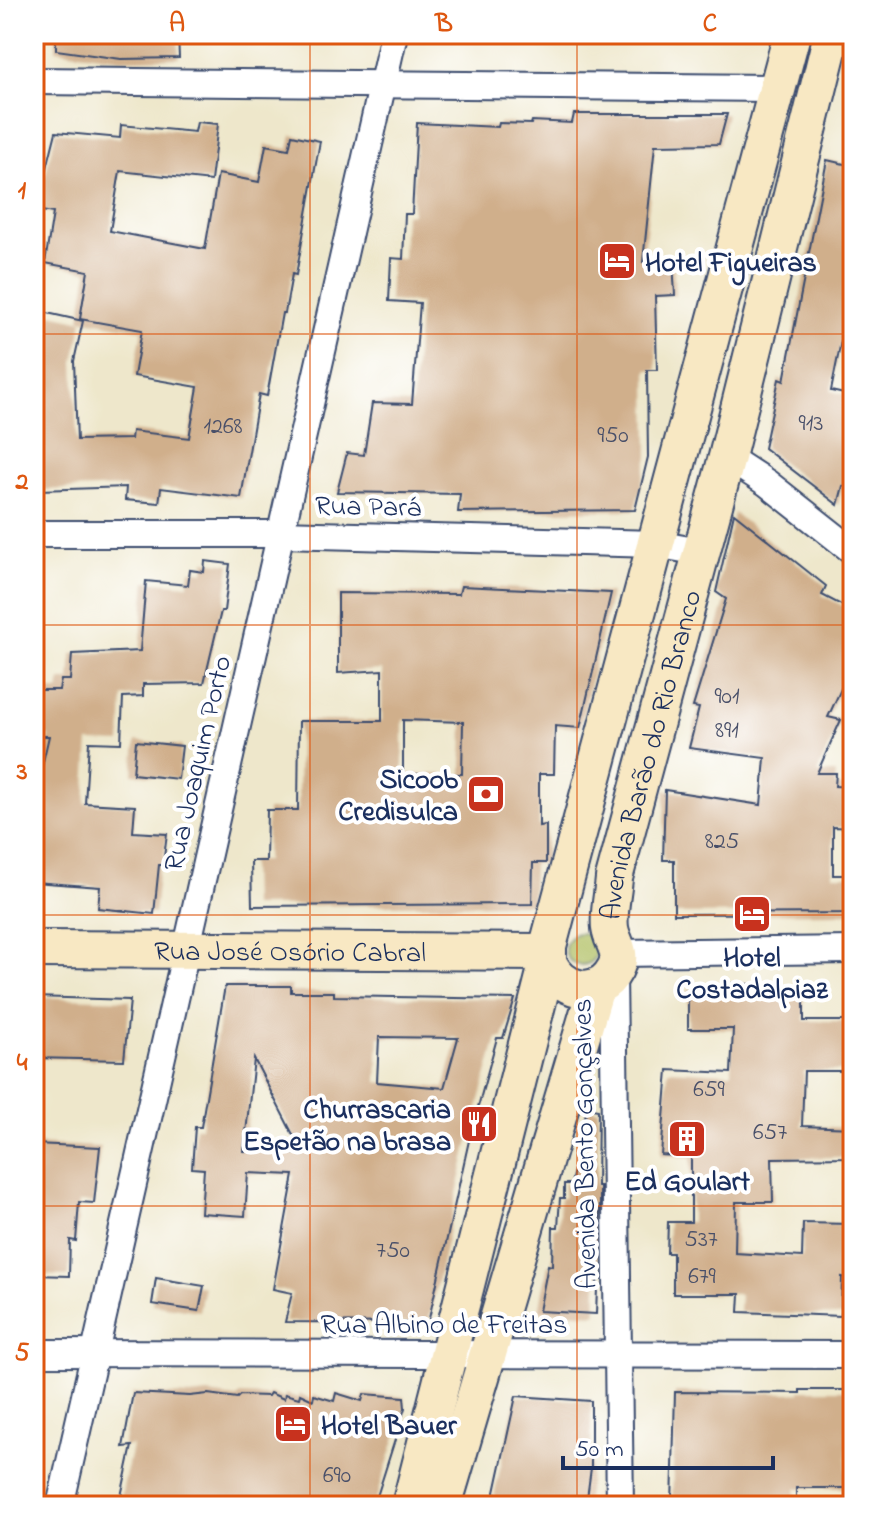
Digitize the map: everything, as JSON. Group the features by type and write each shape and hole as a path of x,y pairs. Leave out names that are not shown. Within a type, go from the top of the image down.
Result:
{"main road":[{"name":"Avenida Barão do Rio Branco","path":"410,1506 549,951 792,34"},
{"name":"Avenida Barão do Rio Branco","path":"443,1506 609,961 614,878 727,457 832,34"},
{"path":"577,918 595,920 609,961 575,989 558,979 549,951 561,926 577,918"},
{"name":"Rua José Osório Cabral","path":"34,949 549,951"}],"street":[{"name":"Rua Joaquim Porto","path":"60,1506 394,34"},
{"path":"34,81 777,88"},
{"path":"727,457 767,483 853,551"},
{"name":"Rua Pará","path":"34,534 280,534 656,544 700,552"},
{"path":"609,961 853,950"},
{"name":"Avenida Bento Gonçalves","path":"609,961 620,1506"},
{"name":"Rua Albino de Freitas","path":"34,1353 853,1355"}],"green space":[{"path":"581,933 592,938 597,949 592,960 581,965 570,960 565,949 570,938"}],"building":[{"path":"56,34 178,34 179,58 121,59 56,50"},
{"path":"574,114 727,114 719,144 655,145 643,262 673,261 675,295 655,296 657,370 647,370 648,457 635,510 458,512 460,494 337,492 347,453 364,455 372,403 412,404 420,303 389,301 391,258 403,259 405,214 412,214 417,123 498,127 499,123 531,124 532,121 572,123"},
{"path":"197,122 218,124 211,181 120,171 110,231 205,249 218,174 259,182 266,145 289,149 292,135 320,141 296,275 292,274 285,313 282,313 267,396 259,394 241,498 161,488 159,503 125,500 126,487 40,490 39,472 34,471 34,310 83,321 74,361 77,440 131,439 132,431 189,438 198,387 134,376 142,330 80,319 88,271 45,263 53,213 36,210 42,175 45,176 56,132 120,138 121,125 195,132"},
{"path":"827,160 853,166 853,307 848,306 831,391 853,396 853,488 843,486 838,505 764,448 779,379 784,381"},
{"path":"734,513 826,586 822,595 853,611 853,663 828,717 841,720 817,773 836,773 835,786 853,787 853,828 833,827 833,875 853,875 853,913 674,914 674,860 663,860 665,790 761,805 765,758 689,748 699,708 693,707 726,599 716,592"},
{"path":"205,561 230,564 224,611 221,611 204,683 143,684 143,696 123,697 121,743 89,742 85,803 135,806 133,832 167,834 163,865 159,865 154,914 98,908 100,887 34,882 34,788 37,788 49,736 34,736 34,690 59,690 61,680 70,680 72,654 140,651 146,581 188,585 190,570 204,572"},
{"path":"461,586 611,593 580,728 555,726 554,774 539,774 539,826 546,825 546,863 533,863 532,904 252,906 251,861 266,861 267,810 298,810 299,721 382,721 382,670 338,673 338,593 459,594","holes":["403,720 463,722 462,774 403,774"]},
{"path":"136,741 182,746 178,779 133,774"},
{"path":"729,983 804,987 804,1021 849,1021 850,1071 804,1071 802,1126 853,1128 853,1157 772,1158 773,1202 736,1202 735,1253 802,1257 803,1223 851,1224 849,1278 842,1277 841,1316 739,1312 740,1294 673,1294 673,1253 667,1253 668,1222 691,1222 691,1157 661,1155 668,1070 731,1073 733,1029 688,1029 688,989 728,989"},
{"path":"225,986 291,986 291,992 334,992 334,996 515,999 503,1038 497,1038 470,1136 428,1323 285,1322 292,1293 273,1289 294,1175 248,1173 245,1216 201,1213 204,1169 192,1168 195,1127 201,1127","holes":["379,1037 458,1038 444,1088 377,1082","254,1059 303,1154 244,1151"]},
{"path":"34,997 130,1000 124,1060 34,1058"},
{"path":"587,1108 598,1110 597,1186 600,1186 600,1213 596,1314 539,1311 548,1265 552,1266 553,1227 558,1227 564,1184 571,1184"},
{"path":"34,1144 100,1147 94,1203 79,1202 76,1241 70,1240 69,1276 34,1275"},
{"path":"156,1278 204,1286 199,1311 152,1304"},
{"path":"800,1390 848,1390 846,1488 796,1488 796,1506 672,1506 675,1392 800,1393"},
{"path":"133,1393 208,1394 237,1398 240,1395 268,1396 270,1393 284,1399 285,1394 299,1398 300,1394 313,1400 314,1395 334,1401 336,1393 362,1401 364,1394 404,1397 405,1408 374,1506 157,1506 120,1501 132,1446 123,1447"},
{"path":"516,1396 591,1401 591,1468 586,1506 492,1506"}],"place":[{"name":"Hotel Figueiras","path":"617,261"},
{"name":"Sicoob Credisulca","path":"486,794"},
{"name":"Hotel Costadalpiaz","path":"752,914"},
{"name":"Churrascaria Espetão na brasa","path":"479,1124"},
{"name":"Ed Goulart","path":"687,1139"},
{"name":"Hotel Bauer","path":"293,1424"}]}
